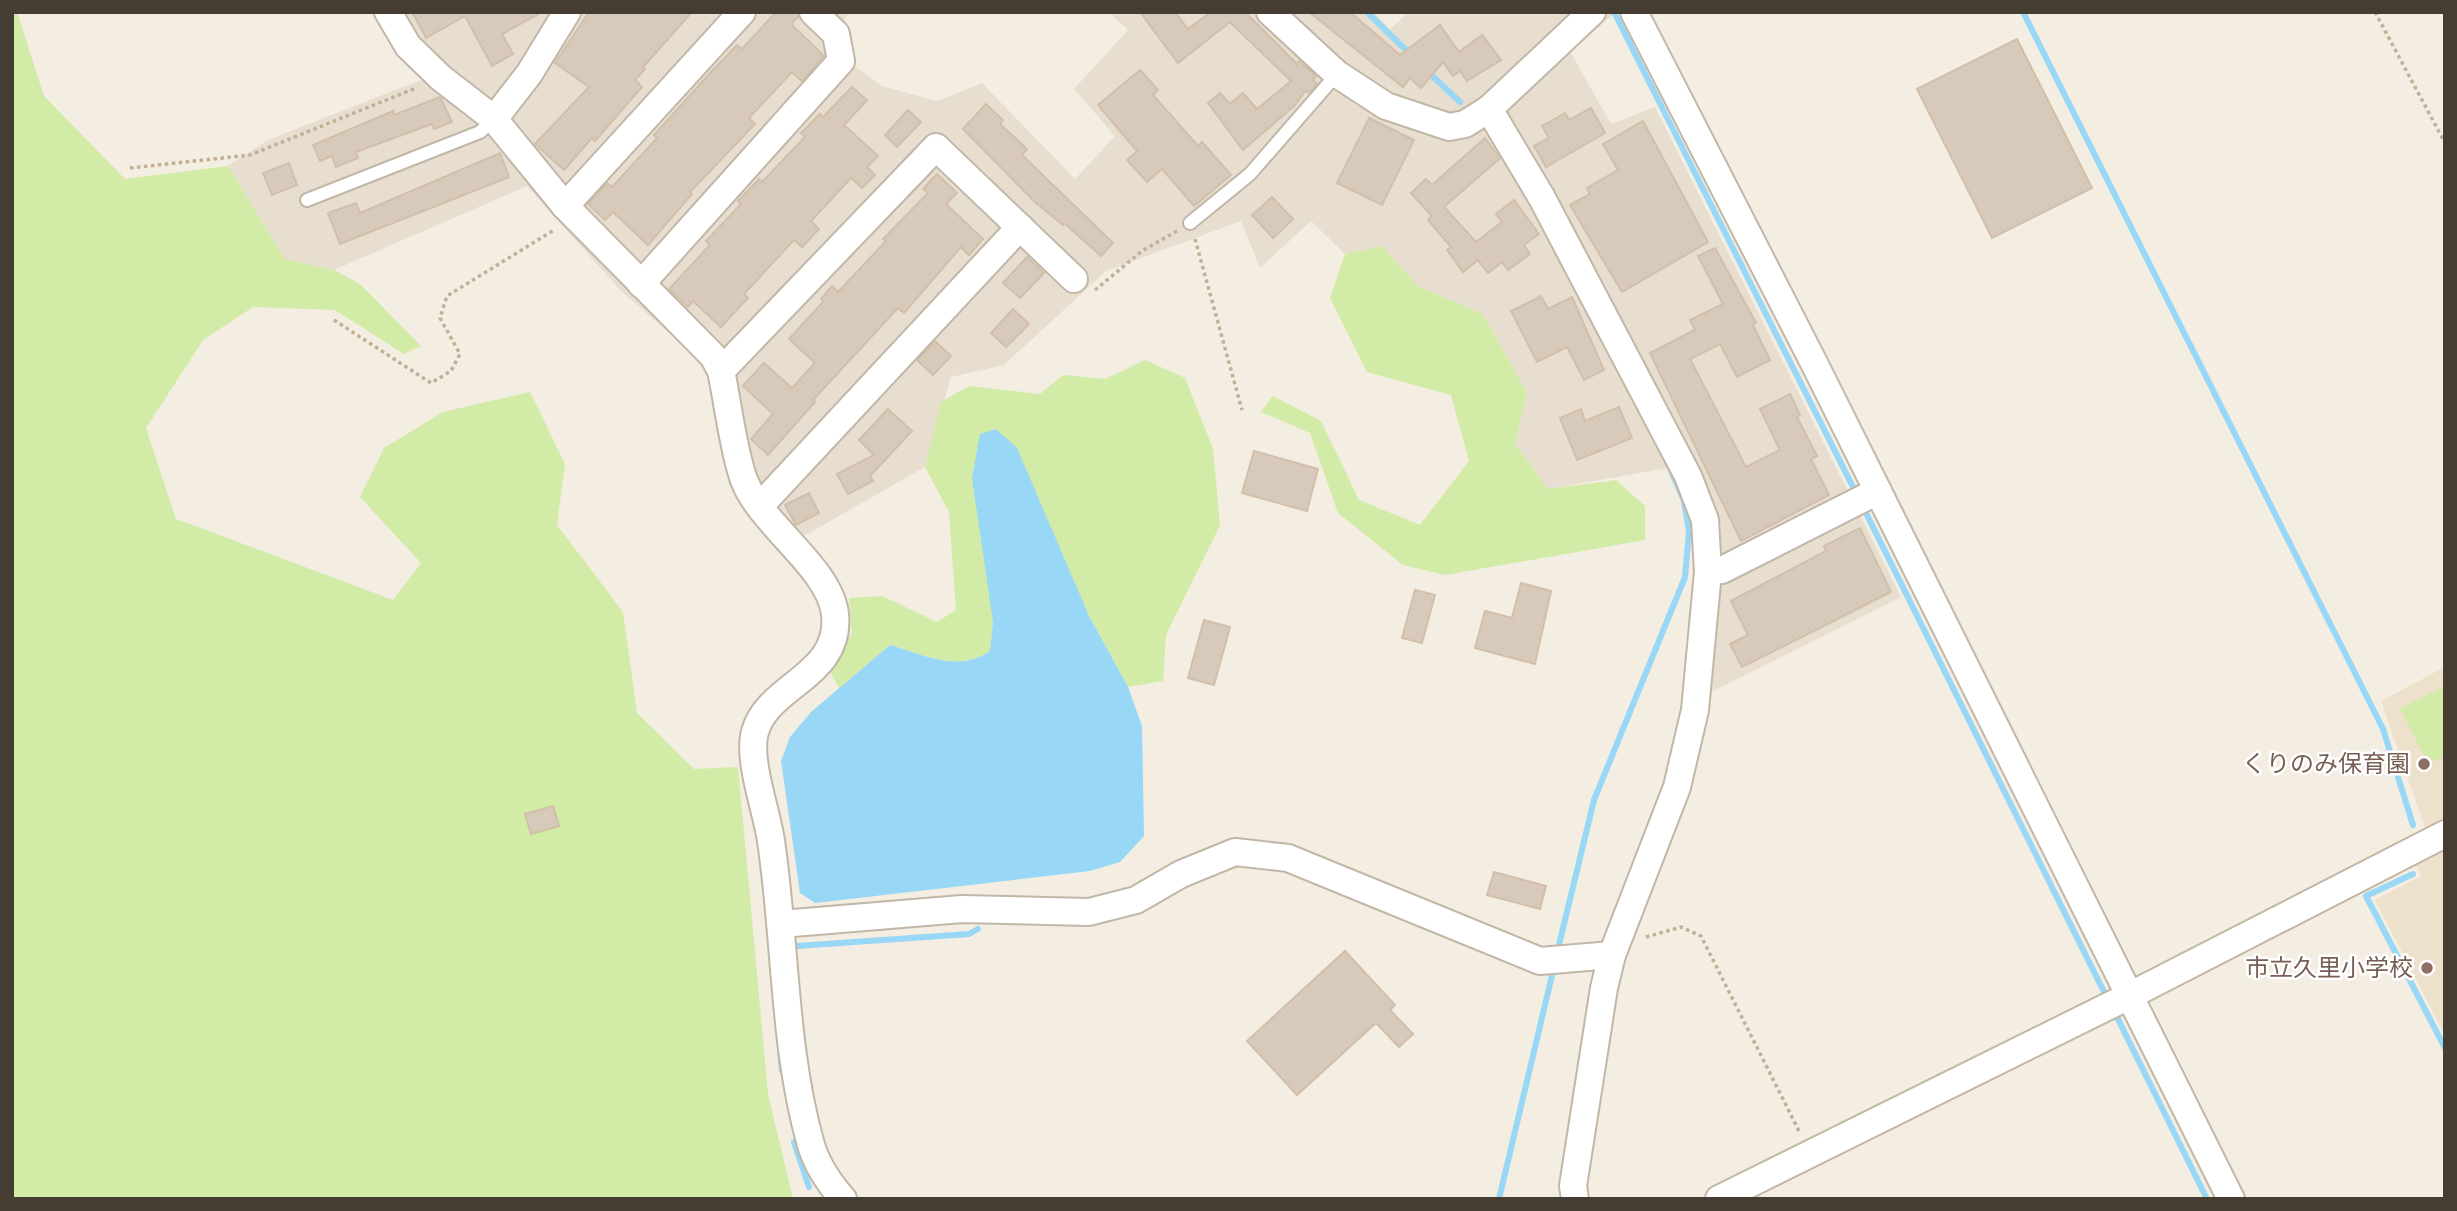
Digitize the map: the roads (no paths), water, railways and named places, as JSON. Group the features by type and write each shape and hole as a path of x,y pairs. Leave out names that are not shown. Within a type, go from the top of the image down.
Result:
{"street":[{"path":"388,12 408,46 441,78 494,119 565,206 713,356 721,371 744,480 760,506 825,586 835,612 835,634 818,666 769,709 755,731 754,754 771,839 796,1081 811,1147 829,1194"},
{"path":"494,119 529,74 567,12"},
{"path":"565,206 742,12"},
{"path":"641,284 841,61 836,34 813,12"},
{"path":"1270,12 1337,74 1386,106 1449,127 1465,124 1489,109 1592,12"},
{"path":"1634,12 1878,491 2118,1002 2231,1199"},
{"path":"1489,109 1542,198 1688,476 1705,520 1708,572 1695,710 1677,787 1612,955 1604,988 1573,1186 1575,1199"},
{"path":"721,371 936,147 1082,286"},
{"path":"760,506 1020,227"},
{"path":"1708,572 1722,570 1878,491"},
{"path":"1719,1199 2118,1002 2445,834"},
{"path":"781,924 962,909 1089,912 1136,900 1181,874 1235,852 1288,858 1540,961 1568,961 1612,955"}],"lane":[{"path":"1191,223 1250,174 1337,74"},
{"path":"307,200 480,132 494,119"}],"water":[{"path":"996,429 1017,448 1089,616 1128,687 1142,726 1144,836 1120,862 1090,871 815,903 800,893 781,761 790,737 811,712 890,645 928,657 953,661 966,661 990,651 993,622 972,478 980,434"}],"waterway":[{"path":"1367,12 1411,55"},
{"path":"1614,12 1857,495"},
{"path":"2023,12 2383,729 2413,825"},
{"path":"1426,70 1460,102"},
{"path":"1557,953 1594,800 1685,577 1689,531 1684,501 1670,468"},
{"path":"1862,505 2108,1000"},
{"path":"2413,874 2366,896 2445,1048"},
{"path":"797,946 969,934 978,929"},
{"path":"1499,1199 1554,967"},
{"path":"2113,1009 2207,1199"},
{"path":"780,1052 782,1071"},
{"path":"794,1142 809,1187"}],"place":[{"name":"くりのみ保育園","path":"2424,764"},
{"name":"市立久里小学校","path":"2427,968"}]}
